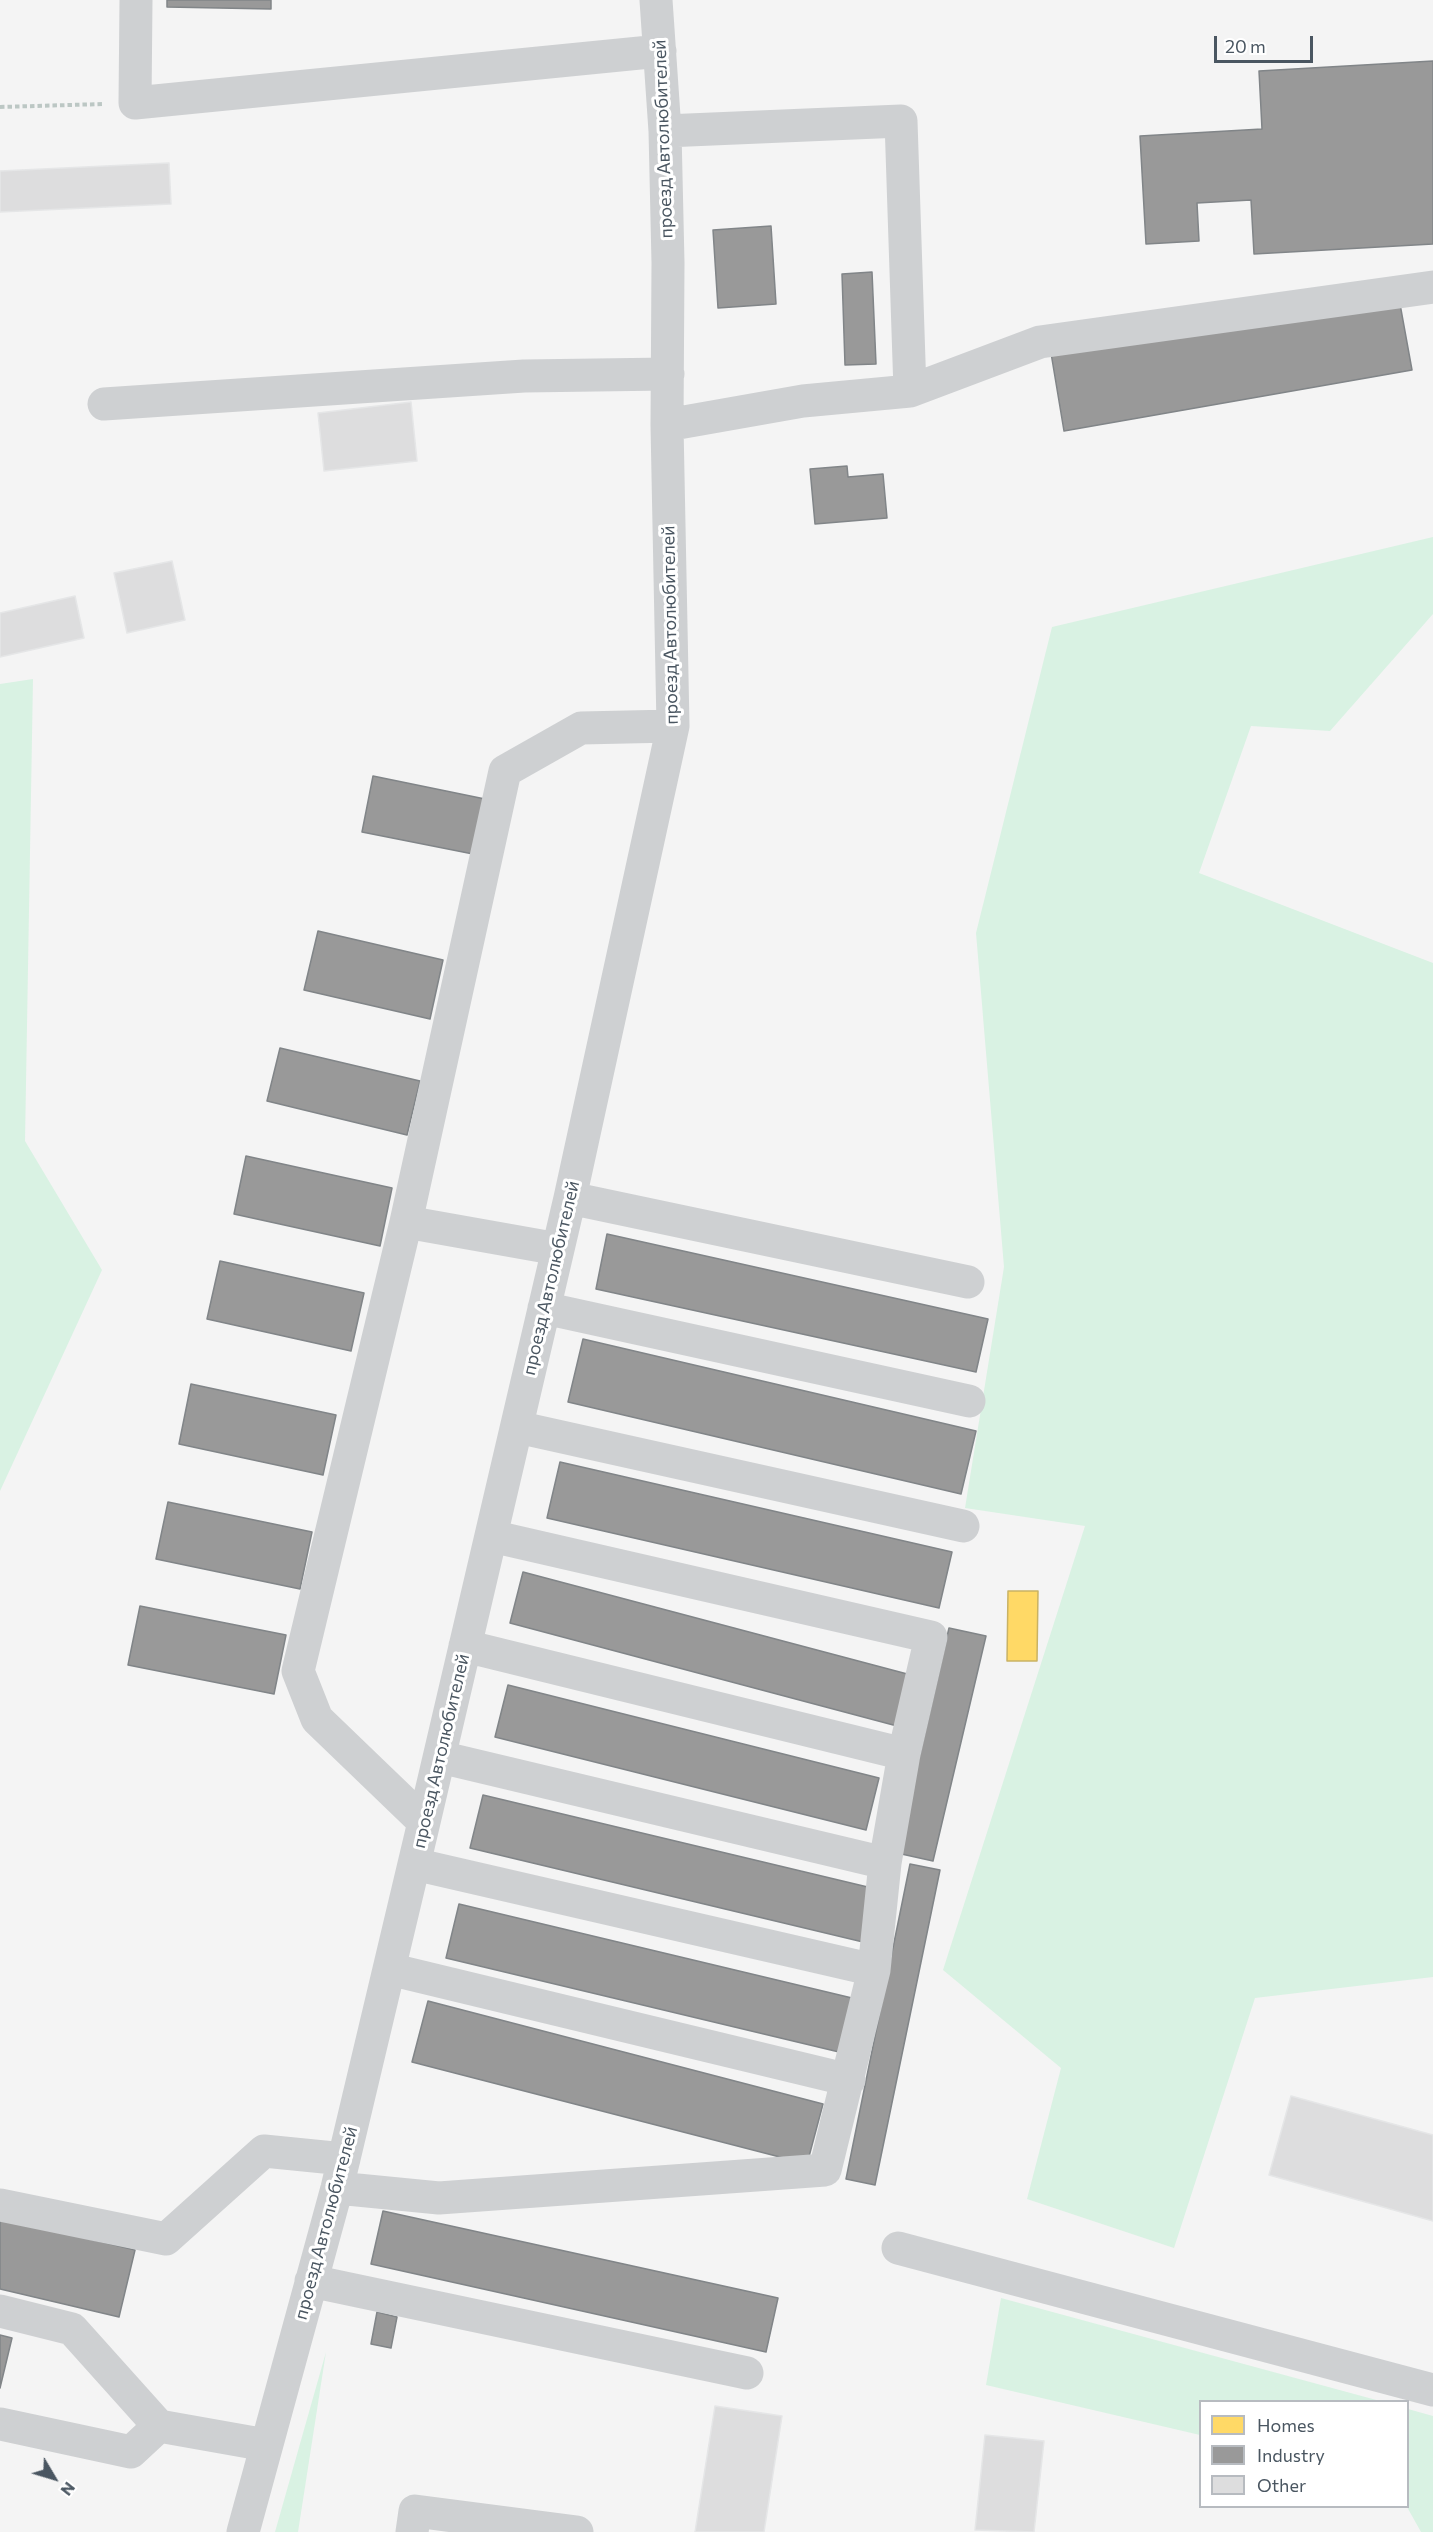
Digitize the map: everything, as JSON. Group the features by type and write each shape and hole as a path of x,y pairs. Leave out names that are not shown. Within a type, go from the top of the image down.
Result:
{"street":[{"path":"136,0 135,103 660,51"},
{"name":"проезд Автолюбителей","path":"243,2532 340,2174 440,1757 570,1198 673,726 665,131 656,0"},
{"path":"665,131 901,121 910,391"},
{"path":"668,425 803,401 910,391 1040,342 1433,286"},
{"path":"104,404 524,376 668,374"},
{"path":"424,1822 317,1719 298,1671 406,1222 506,771 581,728 673,726"},
{"path":"570,1198 968,1282"},
{"path":"406,1222 558,1250"},
{"path":"544,1308 969,1401"},
{"path":"517,1426 963,1526"},
{"path":"0,2205 166,2239 264,2151 340,2174 439,2198 825,2170 849,2080 874,1970 885,1863 904,1754 931,1637 491,1536"},
{"path":"465,1646 904,1754"},
{"path":"440,1757 885,1863"},
{"path":"414,1864 874,1970"},
{"path":"389,1969 849,2080"},
{"path":"898,2248 1433,2390"},
{"path":"311,2281 747,2373"},
{"path":"0,2311 72,2329 159,2426 266,2445"},
{"path":"0,2424 131,2452 159,2426"},
{"path":"412,2532 415,2511 578,2532"}],"path":[{"path":"0,107 135,103"}],"green space":[{"path":"1433,537 1433,614 1330,731 1251,726 1199,873 1433,963 1433,1977 1255,1998 1174,2248 1027,2199 1061,2068 943,1970 1085,1526 965,1508 1004,1267 976,933 1052,627"},
{"path":"33,679 25,1141 102,1270 0,1491 0,684"},
{"path":"1001,2298 1376,2400 1199,2400 1199,2435 986,2385"},
{"path":"326,2352 298,2532 275,2532"},
{"path":"1409,2409 1433,2416 1433,2532 1421,2532 1408,2508"}],"building: Homes":[{"path":"1008,1591 1038,1591 1037,1661 1007,1661"}],"building: Industry":[{"path":"167,0 271,0 271,9 167,7"},
{"path":"1433,61 1433,244 1254,254 1251,200 1197,203 1199,241 1146,244 1140,136 1262,129 1259,71"},
{"path":"771,226 776,304 718,308 713,230"},
{"path":"872,272 876,364 845,365 842,274"},
{"path":"1398,293 1412,370 1064,431 1051,353"},
{"path":"847,466 848,477 883,474 887,518 815,524 810,469"},
{"path":"373,776 485,799 473,854 362,832"},
{"path":"318,931 443,960 430,1019 304,990"},
{"path":"280,1048 420,1081 407,1135 267,1101"},
{"path":"246,1156 392,1188 380,1246 234,1214"},
{"path":"607,1234 988,1319 976,1372 596,1289"},
{"path":"220,1261 364,1293 351,1351 207,1319"},
{"path":"583,1339 976,1431 961,1494 568,1402"},
{"path":"191,1384 336,1415 323,1475 179,1444"},
{"path":"560,1462 952,1552 939,1608 547,1518"},
{"path":"168,1502 312,1532 300,1589 156,1559"},
{"path":"523,1572 911,1675 897,1726 510,1623"},
{"path":"140,1606 286,1635 274,1694 128,1665"},
{"path":"949,1628 986,1636 933,1861 897,1853"},
{"path":"508,1685 879,1778 866,1830 495,1737"},
{"path":"483,1795 876,1889 863,1942 470,1848"},
{"path":"910,1864 940,1870 875,2185 846,2179"},
{"path":"459,1904 852,1998 839,2052 446,1958"},
{"path":"428,2001 823,2104 807,2164 412,2062"},
{"path":"383,2211 778,2298 766,2352 371,2264"},
{"path":"0,2217 135,2250 119,2317 0,2289"},
{"path":"377,2312 397,2317 391,2348 371,2344"},
{"path":"0,2335 12,2338 0,2388"}],"building: Other":[{"path":"169,163 171,204 0,212 0,171"},
{"path":"411,402 417,461 324,471 318,413"},
{"path":"172,561 185,620 127,633 114,573"},
{"path":"75,596 84,638 0,657 0,613"},
{"path":"1291,2096 1433,2135 1433,2221 1269,2175"},
{"path":"715,2406 782,2416 764,2532 695,2532"},
{"path":"985,2435 1044,2441 1034,2532 975,2530"}]}
